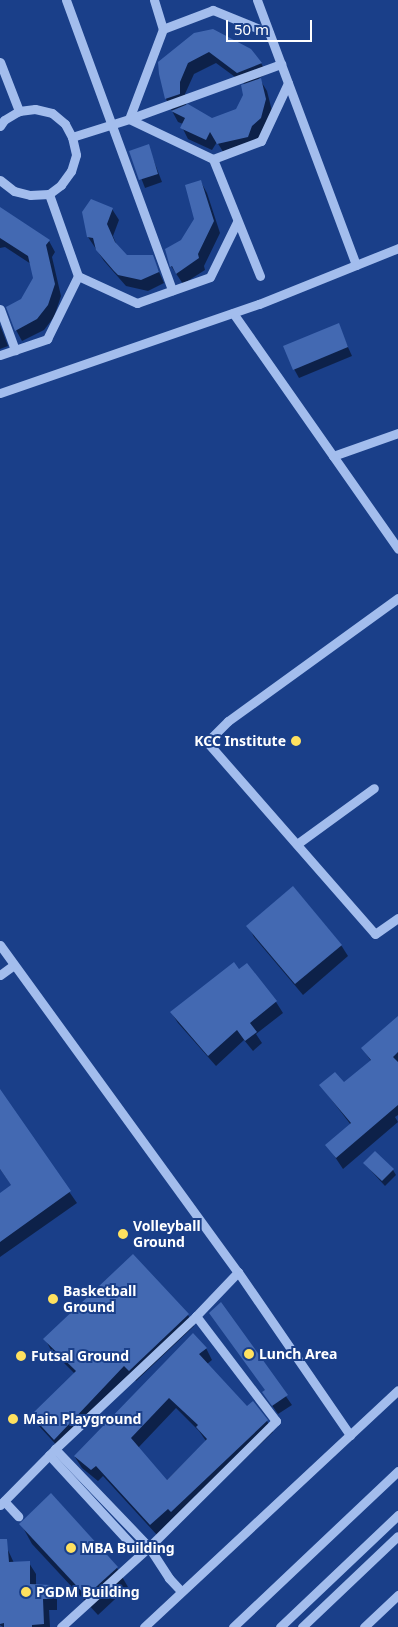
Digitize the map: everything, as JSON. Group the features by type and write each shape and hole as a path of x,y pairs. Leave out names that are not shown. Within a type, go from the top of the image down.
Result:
{"street":[{"path":"66,0 172,290"},
{"path":"130,119 163,29 154,0"},
{"path":"257,0 356,265"},
{"path":"163,29 213,10 270,33"},
{"path":"0,62 19,112"},
{"path":"72,137 130,119 281,64"},
{"path":"213,159 261,141 288,83"},
{"path":"0,126 4,120 19,112 36,109 52,113 65,124 72,137 76,155 71,171 61,185 48,194 30,196 14,191 0,180"},
{"path":"130,119 213,159 260,276"},
{"path":"48,194 78,276 137,303 210,277 237,222"},
{"path":"0,393 234,313 398,248"},
{"path":"0,355 47,339 78,276"},
{"path":"0,309 15,350"},
{"path":"234,313 398,549"},
{"path":"333,456 398,433"},
{"path":"398,598 228,721 207,742 375,934 398,918"},
{"path":"297,844 374,788"},
{"path":"0,945 238,1272 350,1435"},
{"path":"0,975 14,965"},
{"path":"18,1516 2,1503 52,1452 196,1316 238,1272"},
{"path":"61,1627 148,1547 276,1421 196,1316"},
{"path":"144,1627 398,1390"},
{"path":"52,1452 148,1547 169,1578 181,1591"},
{"path":"52,1452 140,1554"},
{"path":"233,1627 398,1471"},
{"path":"280,1627 398,1515"},
{"path":"302,1627 398,1536"},
{"path":"364,1627 398,1595"}],"building":[{"path":"213,29 251,49 262,63 237,73 209,52 188,63 180,82 180,94 165,99 158,62 194,33"},
{"path":"261,78 266,99 261,118 252,126 248,137 217,144 210,132 206,140 180,128 185,118 171,111 188,104 212,118 236,109 243,95 241,85"},
{"path":"149,144 158,174 139,180 129,151"},
{"path":"201,180 214,221 198,254 199,258 176,274 172,266 170,267 165,249 181,240 194,219 185,185"},
{"path":"91,199 113,208 107,224 115,242 127,255 153,255 159,272 141,280 118,275 114,271 96,250 93,238 87,237 82,212"},
{"path":"0,207 50,240 46,245 55,284 48,305 37,319 15,331 6,307 21,299 33,278 28,256 0,238"},
{"path":"339,323 348,347 293,370 283,346"},
{"path":"293,886 342,945 295,984 246,926"},
{"path":"234,962 239,969 247,963 277,1001 250,1023 257,1032 245,1041 237,1030 208,1056 170,1012"},
{"path":"398,1016 398,1052 393,1057 398,1062 398,1105 336,1158 325,1145 351,1123 319,1085 335,1072 344,1082 371,1060 361,1048"},
{"path":"0,1089 71,1191 0,1242 0,1193 11,1185 0,1169"},
{"path":"375,1151 394,1169 382,1181 363,1163"},
{"path":"133,1254 189,1314 129,1371 124,1366 54,1440 31,1415 76,1371 43,1339"},
{"name":"Lunch Area","path":"221,1302 288,1395 272,1406 262,1392 265,1390 209,1313"},
{"path":"193,1333 207,1348 199,1354 247,1406 253,1401 268,1420 171,1512 168,1509 150,1525 96,1466 91,1470 74,1456","holes":["169,1398 198,1425 196,1427 207,1439 167,1480 131,1438"]},
{"name":"MBA Building","path":"51,1493 118,1567 86,1596 19,1524"},
{"name":"PGDM Building","path":"0,1539 7,1539 9,1562 30,1561 30,1584 51,1585 51,1599 43,1599 44,1624 32,1625 32,1627 4,1627 4,1623 0,1624"}],"place":[{"name":"KCC Institute","path":"296,741"},
{"name":"Volleyball Ground","path":"123,1234"},
{"name":"Basketball Ground","path":"53,1299"},
{"name":"Lunch Area","path":"249,1354"},
{"name":"Futsal Ground","path":"21,1356"},
{"name":"Main Playground","path":"13,1419"},
{"name":"MBA Building","path":"71,1548"},
{"name":"PGDM Building","path":"26,1592"}]}
